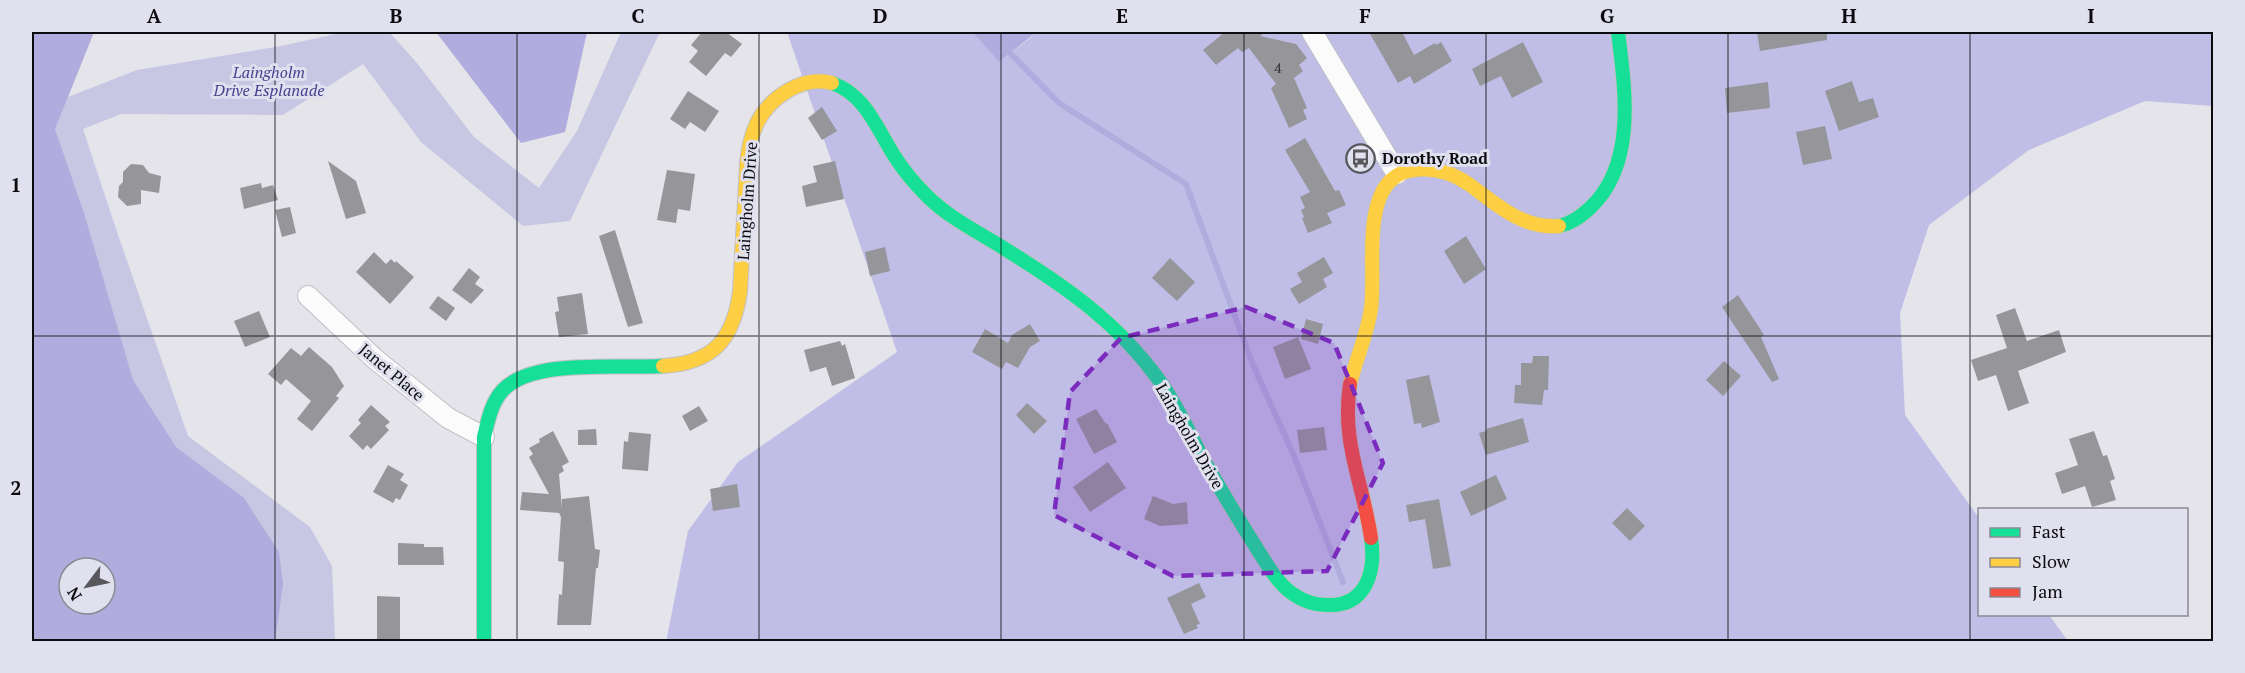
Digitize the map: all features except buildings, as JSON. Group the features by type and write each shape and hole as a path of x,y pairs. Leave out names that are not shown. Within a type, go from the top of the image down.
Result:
{"street":[{"path":"1312,32 1397,174 1418,168 1444,171 1462,180 1519,219 1551,227 1572,224 1587,213 1604,195 1615,173 1623,142 1623,69 1618,32"},
{"name":"Laingholm Drive","path":"484,642 484,437 491,410 503,390 523,376 544,369 672,365 694,362 716,349 736,320 742,285 747,159 754,129 766,110 785,93 803,83 818,80 838,84 859,99 875,121 897,160 918,187 938,206 1070,291 1125,338 1171,397 1247,535 1276,578 1293,595 1316,604 1334,606 1349,602 1360,593 1369,579 1373,562 1368,525 1354,477 1346,428 1350,386 1370,313 1376,213 1380,191 1397,174"},
{"name":"Janet Place","path":"308,296 375,359 448,418 484,437"}],"highlighted area":[{"path":"1246,307 1334,343 1383,463 1327,571 1173,576 1054,515 1070,392 1121,338"}],"green space":[{"name":"Laingholm Drive Esplanade","path":"32,32 94,32 68,97 137,70 281,46 345,32 389,32 417,63 474,137 539,188 577,131 621,32 660,32 570,221 523,226 421,142 363,64 283,115 121,114 83,129 188,436 310,527 332,566 335,641 32,641"}],"shaded area":[{"path":"32,32 94,32 55,129 84,213 133,380 176,447 244,498 279,552 283,584 275,641 32,641"},
{"path":"436,32 587,32 565,132 521,143"},
{"path":"787,32 972,32 999,62 1033,36 1033,32 2213,32 2213,106 2145,101 2029,150 1929,225 1900,313 1905,415 1978,517 1978,616 2050,616 2068,641 666,642 688,531 738,462 897,352"},
{"path":"972,32 1033,32 1033,35 999,62"}],"waterway":[{"path":"1010,53 1059,103 1186,184 1253,365 1292,451 1343,582"}],"traffic: fast":[{"path":"1559,226 1576,219 1590,208 1605,190 1615,170 1621,148 1625,101 1618,32"},
{"path":"832,83 844,88 862,104 902,167 936,204 954,218 1069,291 1126,340 1171,398 1229,504 1274,575 1288,590 1301,599 1318,604 1341,604 1351,600 1360,593 1370,574 1371,538"},
{"path":"484,642 484,437 491,412 499,395 517,380 535,373 556,369 663,366"}],"traffic: slow":[{"path":"663,366 695,360 707,354 718,346 732,323 740,292 747,159 757,123 770,105 789,90 810,82 832,83"},
{"path":"1350,384 1371,309 1373,227 1377,206 1384,189 1396,176 1422,169 1444,172 1464,181 1522,220 1546,226 1559,226"}],"traffic: jam":[{"path":"1350,384 1348,425 1371,538"}],"place":[{"name":"Dorothy Road","path":"1361,158"}]}
